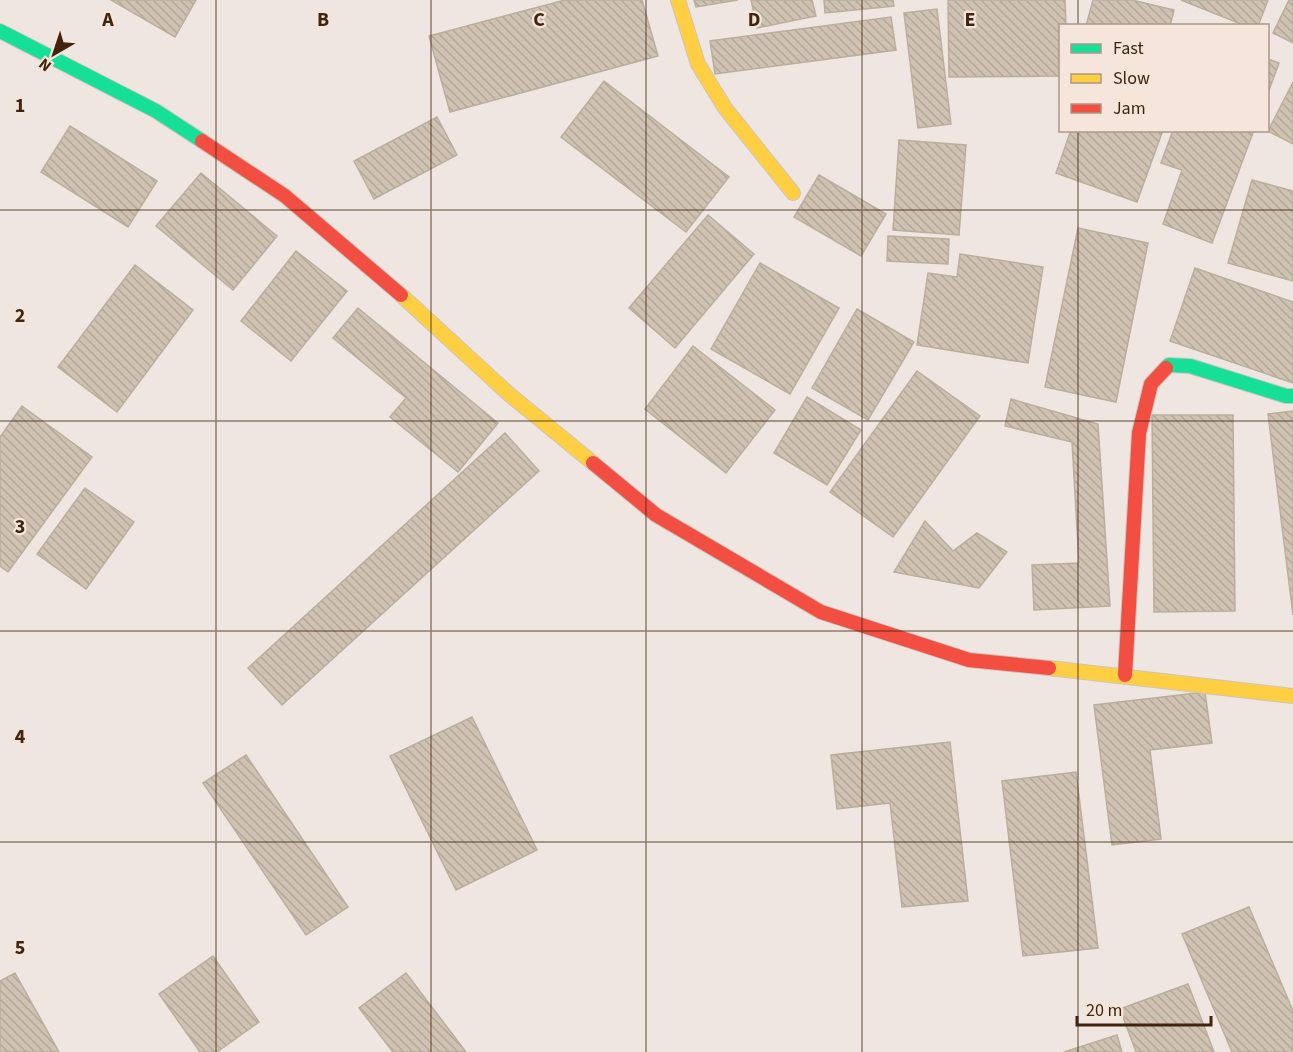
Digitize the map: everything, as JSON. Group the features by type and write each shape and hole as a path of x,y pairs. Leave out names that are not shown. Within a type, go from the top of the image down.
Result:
{"street":[{"path":"678,0 698,64 725,108 794,193"},
{"path":"0,31 156,111 285,196 399,293 510,395 656,515 820,612 969,660 1125,675 1293,696"},
{"path":"1125,675 1139,433 1151,384 1169,365 1190,366 1286,396 1293,396"}],"building":[{"path":"111,0 196,0 175,37"},
{"path":"565,0 642,0 658,56 450,112 429,36"},
{"path":"694,0 738,0 696,7"},
{"path":"751,0 812,0 816,16 757,28"},
{"path":"824,0 893,0 894,6 825,13"},
{"path":"948,0 1065,0 1066,24 1059,24 1059,76 949,77"},
{"path":"1093,0 1132,0 1174,10 1170,24 1087,24"},
{"path":"1181,0 1268,0 1259,24 1241,24"},
{"path":"1289,0 1293,0 1293,43 1273,33"},
{"path":"937,9 951,124 918,128 904,13"},
{"path":"891,17 896,50 715,74 710,41"},
{"path":"1269,59 1279,63 1269,90"},
{"path":"604,81 729,177 686,232 561,137"},
{"path":"1293,82 1293,144 1269,132"},
{"path":"437,117 457,155 374,199 354,161"},
{"path":"70,126 157,181 128,227 41,172"},
{"path":"1070,132 1162,132 1137,202 1056,173"},
{"path":"1172,132 1253,132 1212,243 1163,224 1182,170 1161,163"},
{"path":"899,140 966,145 959,235 893,230"},
{"path":"201,173 277,236 233,290 156,226"},
{"path":"819,175 886,214 861,256 794,217"},
{"path":"1252,180 1293,191 1293,281 1228,263"},
{"path":"708,215 754,254 675,348 629,308"},
{"path":"1078,228 1148,243 1116,402 1045,387"},
{"path":"888,236 949,239 948,264 887,261"},
{"path":"296,251 347,291 291,361 241,321"},
{"path":"960,254 1043,267 1028,363 917,345 928,273 957,277"},
{"path":"760,263 839,308 790,394 711,349"},
{"path":"135,265 193,310 117,412 58,367"},
{"path":"1195,268 1293,302 1293,383 1170,341"},
{"path":"358,308 498,423 458,472 390,417 406,398 333,338"},
{"path":"857,309 914,342 868,420 812,388"},
{"path":"693,346 775,410 726,473 645,409"},
{"path":"917,371 980,416 893,537 830,492"},
{"path":"807,397 861,430 827,485 774,453"},
{"path":"1011,399 1098,424 1110,606 1034,610 1032,565 1079,563 1072,442 1005,426"},
{"path":"22,406 92,457 8,572 0,566 0,437"},
{"path":"1293,411 1293,615 1268,414"},
{"path":"1152,415 1233,415 1235,611 1154,612"},
{"path":"505,433 539,471 282,705 248,668"},
{"path":"85,488 134,522 86,589 37,554"},
{"path":"925,521 953,551 977,533 1007,552 979,588 894,572"},
{"path":"1205,692 1212,743 1150,750 1161,839 1112,845 1094,705"},
{"path":"472,717 537,850 456,890 390,756"},
{"path":"950,742 968,901 902,907 890,803 837,809 831,755"},
{"path":"246,755 348,907 306,935 203,783"},
{"path":"1076,772 1098,948 1023,956 1002,781"},
{"path":"1249,907 1293,1011 1293,1052 1232,1052 1182,934"},
{"path":"213,956 259,1022 217,1052 200,1052 159,994"},
{"path":"15,973 59,1052 0,1052 0,981"},
{"path":"406,973 466,1052 393,1052 359,1008"},
{"path":"1188,984 1214,1052 1136,1052 1120,1009"},
{"path":"1117,1035 1122,1052 1064,1052"}],"traffic: fast":[{"path":"0,31 156,111 202,141"},
{"path":"1166,368 1169,365 1190,366 1286,396 1293,396"}],"traffic: slow":[{"path":"678,0 698,64 725,108 793,193"},
{"path":"401,295 510,395 593,463"},
{"path":"1049,668 1293,696"}],"traffic: jam":[{"path":"202,141 285,196 401,295"},
{"path":"1125,675 1139,433 1151,384 1166,368"},
{"path":"593,463 656,515 821,612 969,660 1049,668"}]}
